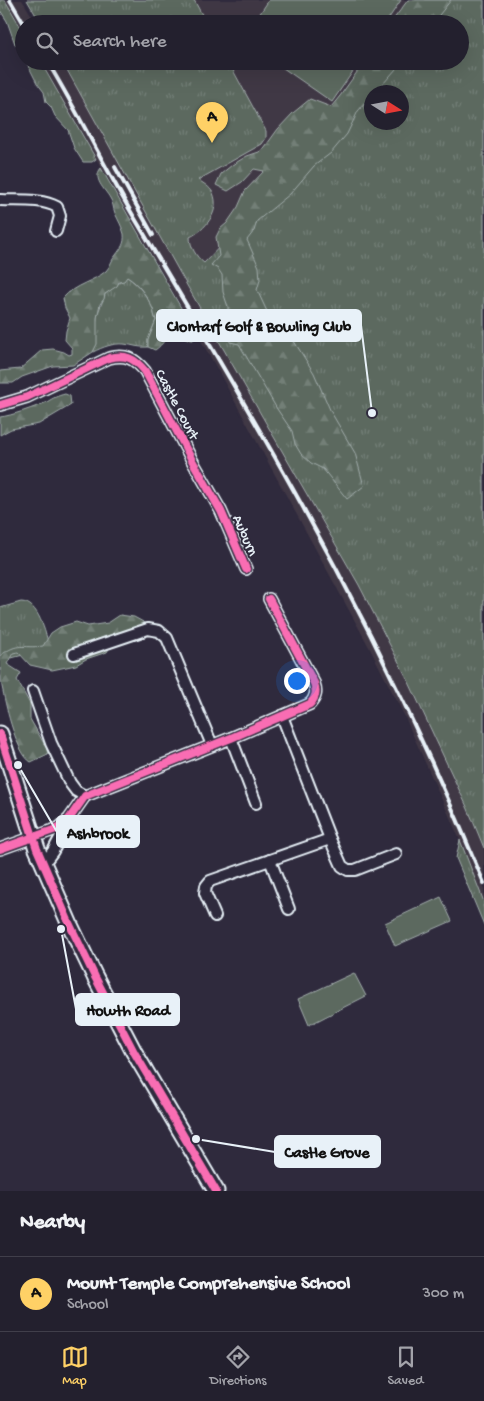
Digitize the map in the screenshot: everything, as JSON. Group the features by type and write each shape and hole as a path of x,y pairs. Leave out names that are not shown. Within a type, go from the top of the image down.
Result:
{"main road":[{"path":"0,734 34,837 70,925 102,992 138,1059 216,1191"}],"street":[{"path":"0,200 42,201 57,207 60,216 56,231"},
{"name":"Castle Court","path":"0,405 27,397 109,358 119,356 137,361 145,371 221,512"},
{"name":"Auburn","path":"221,512 246,569"},
{"path":"44,863 69,819 86,796 310,704 315,698 314,683 269,599"},
{"path":"74,654 148,629 159,631 167,638 212,745"},
{"path":"33,691 52,743 70,784 76,791 86,796"},
{"path":"282,716 342,866 348,870 355,870 396,854"},
{"path":"231,738 256,803"},
{"path":"0,849 59,828 69,819"},
{"path":"215,916 205,893 206,886 210,881 330,838"},
{"path":"270,860 289,909"}],"shaded area":[{"path":"5,0 22,0 31,15 15,15 15,17"},
{"path":"27,0 425,0 414,15 36,15"},
{"path":"45,70 66,70 72,80 67,70 374,70 275,189 185,282 359,585 408,680 468,809 484,848 484,925 456,858 460,840 404,715 368,645 215,365"}],"green space":[{"path":"0,0 5,0 15,17 15,44 7,21 0,10"},
{"path":"27,0 194,0 202,15 36,15"},
{"path":"269,0 401,0 391,15 259,15"},
{"path":"408,0 451,0 439,15 397,15"},
{"path":"425,0 484,0 484,848 408,680 359,585 185,282 67,70 233,70 266,131 266,138 262,144 198,180 210,189 215,200 213,213 206,225 190,237 194,251 204,263 275,189 374,70 469,70 469,15 414,15"},
{"path":"30,70 45,70 96,159 92,162 83,162 74,148 68,130 55,116 51,107 46,102 44,92"},
{"path":"286,70 354,70 332,102"},
{"path":"359,70 395,70 382,85 364,85 364,105 358,111 347,134 331,153 314,166 290,194 257,221 254,231 247,240 259,267 260,280 257,290 271,320 292,338 314,373 331,412 355,453 364,486 347,499 323,469 311,463 301,454 295,444 292,431 239,344 230,342 228,337 228,307 223,292 222,275 218,269 211,265 219,256 216,237 220,229 227,223 238,207 245,191 264,171 254,169 242,182 228,191 216,185 221,174 247,156 262,151 278,129 310,99 331,107"},
{"path":"101,168 196,334 193,340 175,334 155,350 148,347 148,340 156,320 153,309 142,291 127,277 105,294 100,304 97,318 97,344 93,352 73,365 53,366 22,377 13,383 0,383 0,371 20,369 42,350 53,349 69,355 72,354 72,348 65,340 70,318 63,298 73,289 106,271 124,241 124,234 112,201 100,184 98,176"},
{"path":"127,277 142,291 153,309 156,320 148,340 148,347 116,344 93,352 95,348 97,317 105,294"},
{"path":"65,394 70,396 71,405 39,424 11,429 0,435 0,417 30,409"},
{"path":"21,602 27,603 37,613 50,648 0,661 0,608"},
{"path":"120,615 134,617 145,623 140,628 118,634 107,652 86,659 76,665 52,670 30,665 18,652 13,653 7,664 21,673 17,680 30,704 30,719 48,754 31,762 21,750 9,719 2,687 0,656 16,647 43,646 51,633 60,627 76,622 88,626 108,623"},
{"path":"460,840 484,902 484,925 456,858"},
{"path":"441,897 452,921 395,946 385,923"},
{"path":"354,973 366,996 309,1025 298,999"}],"railway":[{"path":"10,0 19,15"},
{"path":"52,70 134,217 275,457 346,587 395,684 441,783 484,883"},
{"path":"115,167 153,235"}],"cycle path":[{"path":"0,405 27,397 109,358 125,357 133,360 145,371 221,511 246,569"},
{"path":"0,849 59,828 69,819 85,796 231,738 310,704 315,694 314,683 269,599"},
{"path":"0,734 37,849 70,925 134,1052 216,1191"}],"place":[{"name":"Mount Temple Comprehensive School","path":"212,143"},
{"name":"Clontarf Golf & Bowling Club","path":"372,413"},
{"name":"Ashbrook","path":"18,765"},
{"name":"Howth Road","path":"61,929"},
{"name":"Castle Grove","path":"196,1139"}]}
